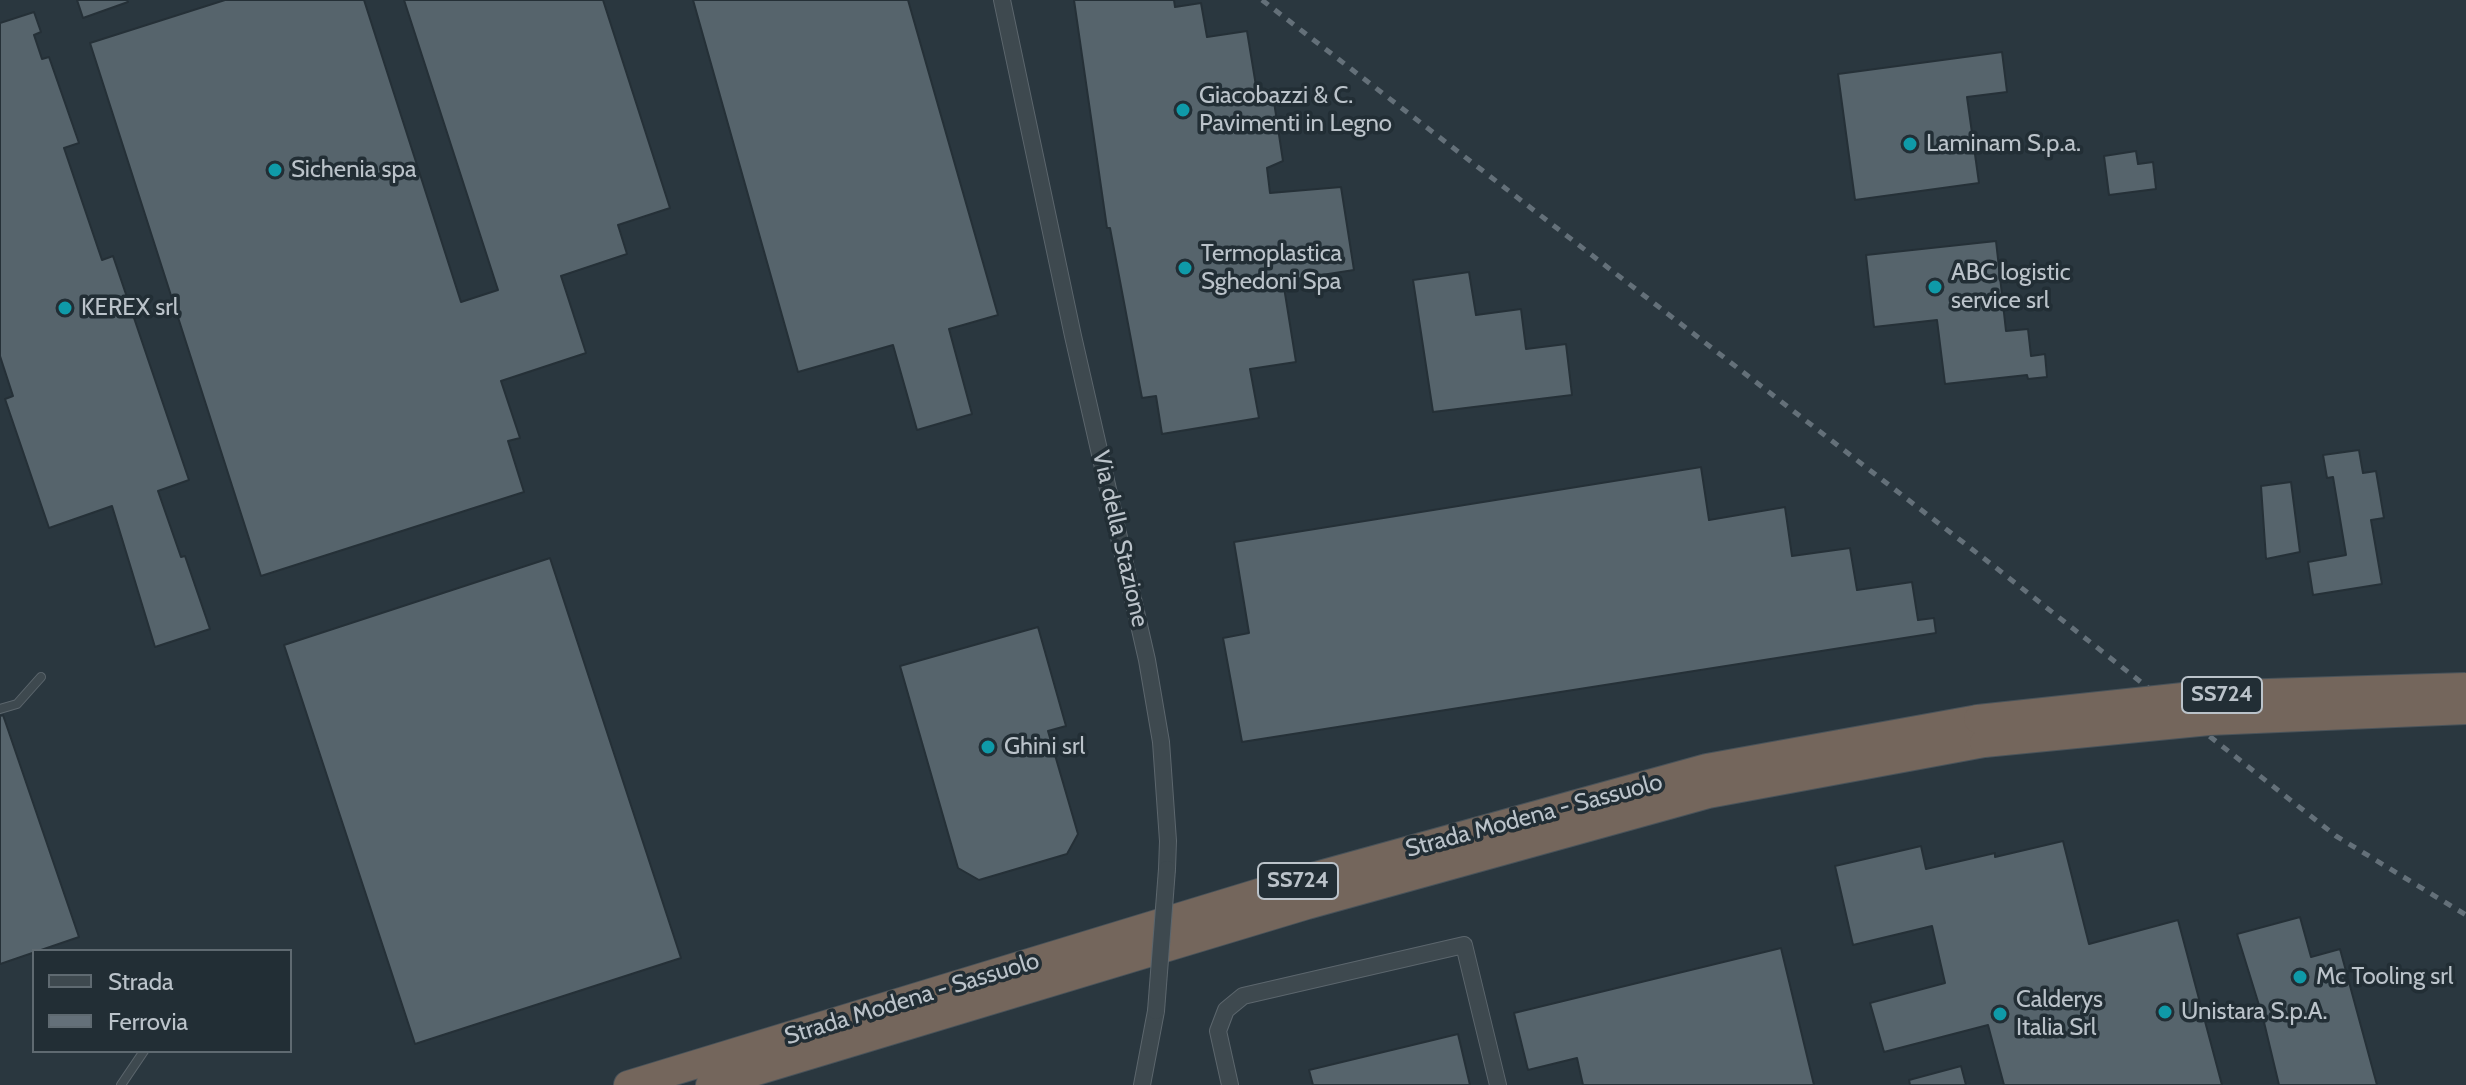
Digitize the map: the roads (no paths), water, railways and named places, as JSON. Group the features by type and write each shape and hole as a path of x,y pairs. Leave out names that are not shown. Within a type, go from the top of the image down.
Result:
{"highway":[{"name":"Strada Modena - Sassuolo","path":"628,1085 1298,881 1707,768 1981,731 2202,695 2466,687"},
{"name":"Strada Modena - Sassuolo","path":"710,1085 1307,905 1708,794 1981,731 2466,710"}],"street":[{"name":"Via della Stazione","path":"1002,0 1073,336 1147,660 1161,742 1167,869 1156,1011 1142,1085"},
{"path":"1230,1085 1218,1031 1226,1010 1243,996 1464,945 1498,1085"}],"lane":[{"path":"0,709 17,704 41,677"},
{"path":"121,1085 143,1053"}],"railway":[{"path":"1262,0 1995,567 2336,836 2466,915"}],"place":[{"name":"Giacobazzi & C. Pavimenti in Legno","path":"1183,110"},
{"name":"Laminam S.p.a.","path":"1910,144"},
{"name":"Sichenia spa","path":"275,170"},
{"name":"Termoplastica Sghedoni Spa","path":"1185,268"},
{"name":"ABC logistic service srl","path":"1935,287"},
{"name":"KEREX srl","path":"65,308"},
{"name":"Ghini srl","path":"988,747"},
{"name":"Mc Tooling srl","path":"2300,977"},
{"name":"Unistara S.p.A.","path":"2165,1012"},
{"name":"Calderys Italia Srl","path":"2000,1014"}]}
